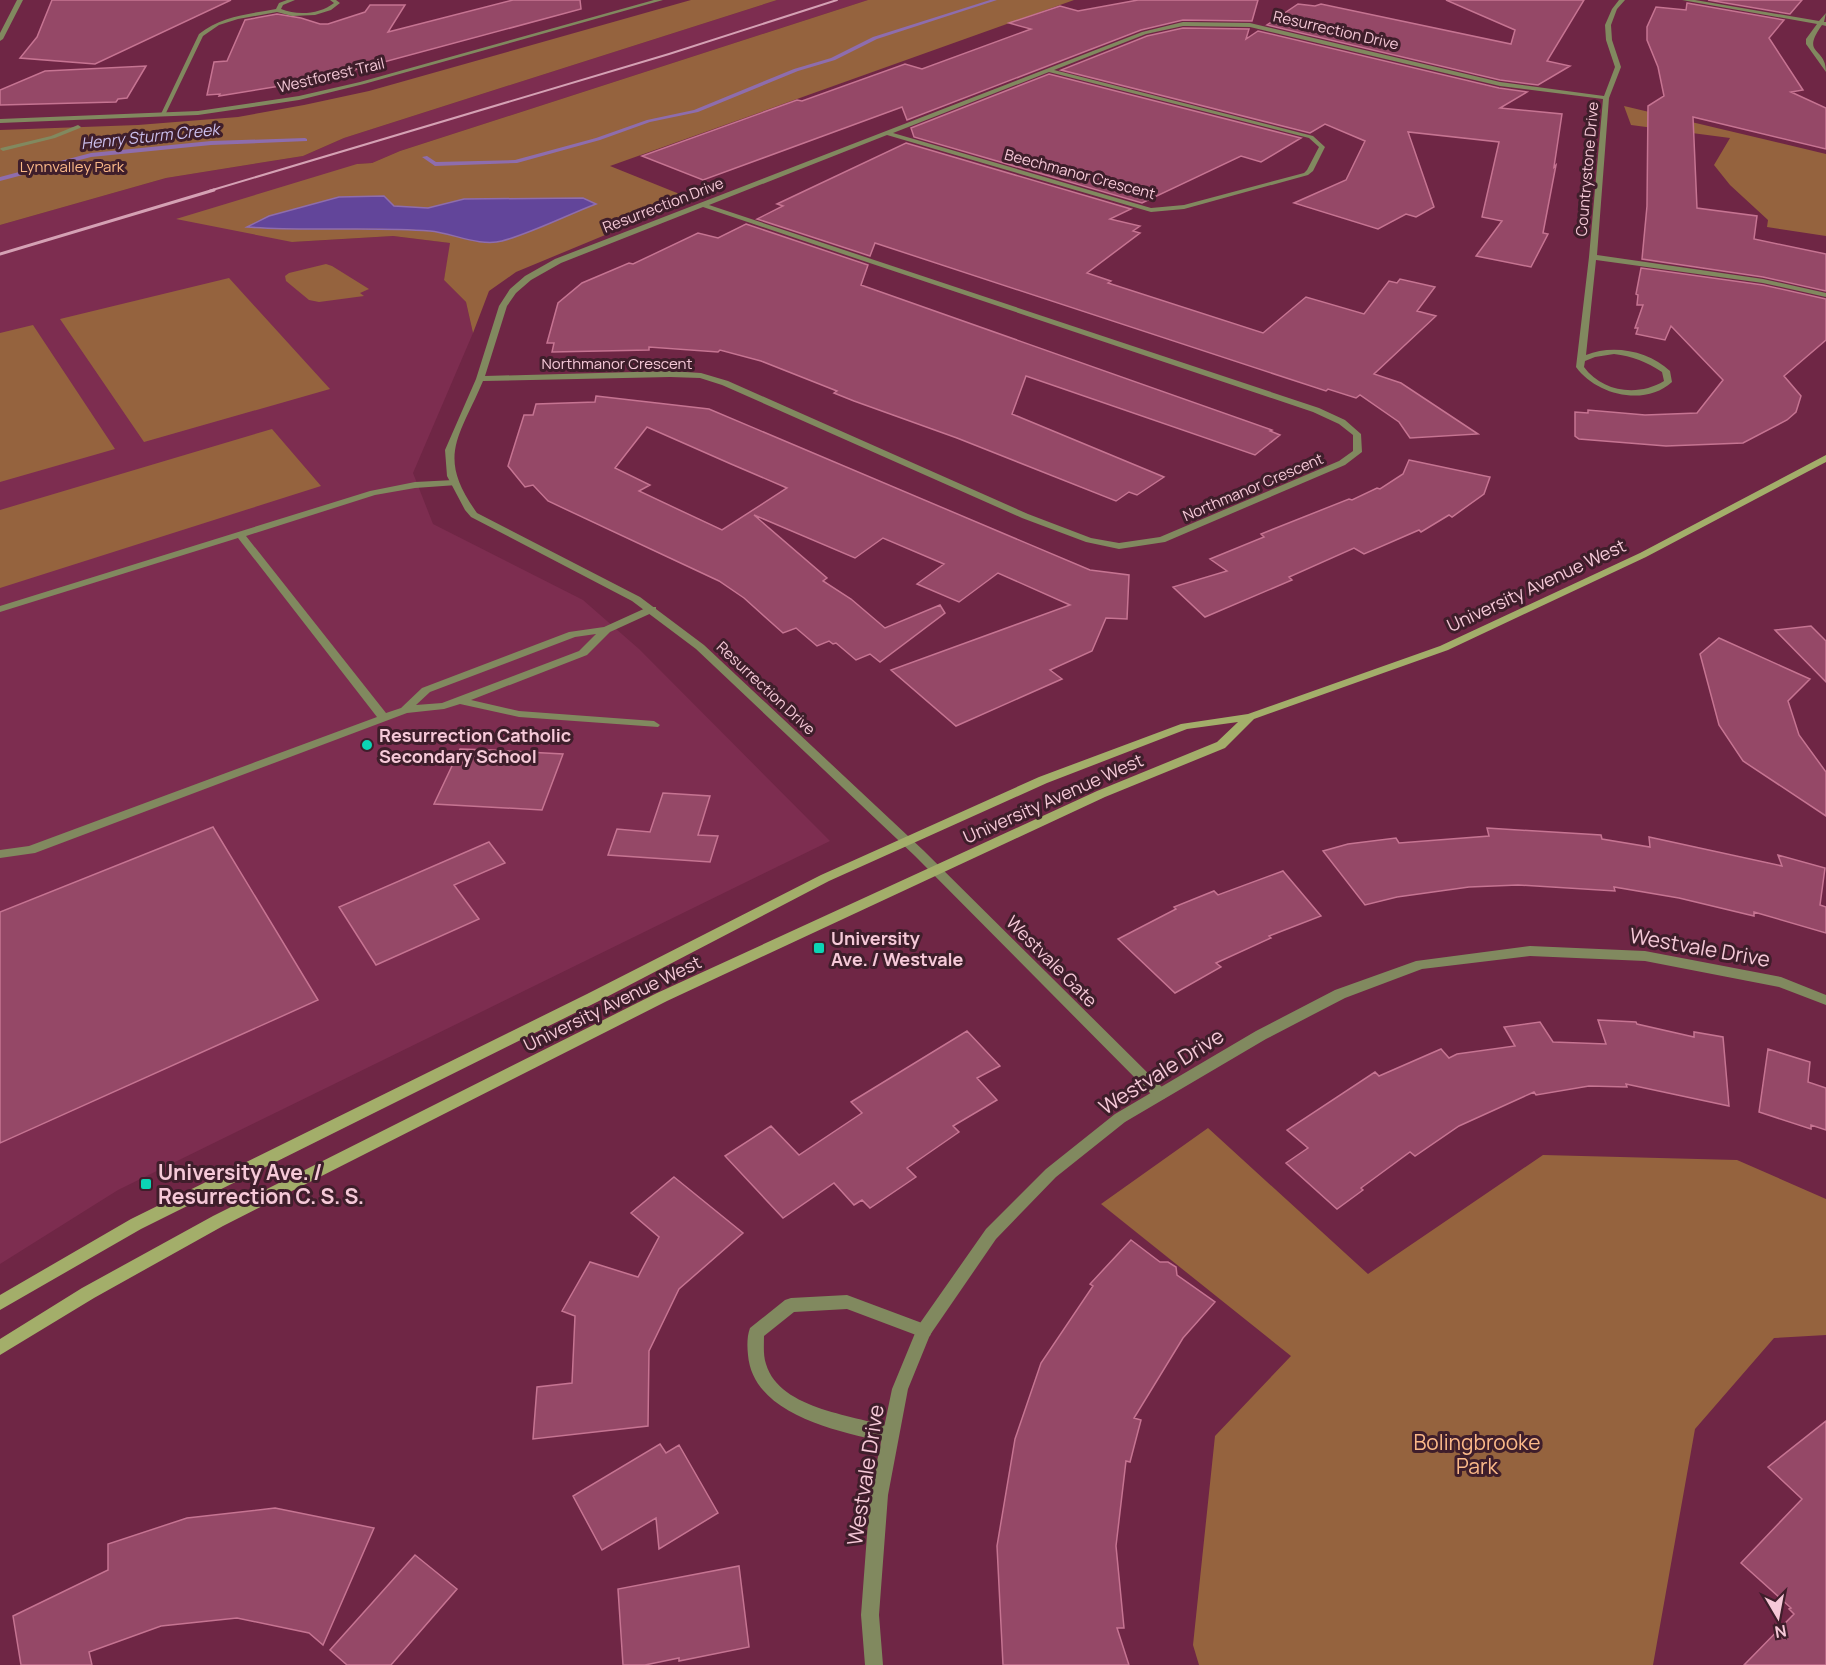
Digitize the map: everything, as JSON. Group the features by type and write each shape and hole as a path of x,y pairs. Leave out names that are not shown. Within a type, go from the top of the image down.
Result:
{"main road":[{"name":"University Avenue West","path":"0,1303 136,1224 592,998 825,878 1043,780 1185,726 1250,717 1444,648 1643,555 1826,458"},
{"name":"University Avenue West","path":"0,1348 88,1293 228,1215 662,997 1101,794 1221,745 1250,717"}],"street":[{"path":"0,39 20,0"},
{"path":"278,10 281,4 291,0"},
{"path":"162,115 201,35 207,29 230,20 278,10 288,14 315,13 335,6 337,3 333,0"},
{"name":"Westforest Trail","path":"0,121 162,115 252,106 338,90 660,0"},
{"name":"Countrystone Drive","path":"1622,0 1613,10 1607,22 1607,37 1618,67 1606,98 1593,257 1763,281 1826,295"},
{"path":"1685,0 1823,24"},
{"path":"1826,15 1823,24 1809,39 1809,44 1826,70"},
{"name":"Resurrection Drive","path":"919,853 700,647 652,609 474,515 454,483 447,462 449,450 480,379 503,306 513,291 528,278 558,261 1161,27 1212,23 1250,25 1500,84 1606,98"},
{"name":"Beechmanor Crescent","path":"887,133 1151,210 1184,207 1306,174 1310,171 1322,147 1317,140 1305,135 1047,70"},
{"path":"3,149 53,137 78,127"},
{"name":"Northmanor Crescent","path":"480,379 669,374 700,376 725,383 1025,516 1089,540 1119,546 1162,540 1342,463 1358,452 1357,434 1342,422 1316,410 704,205"},
{"path":"1582,359 1608,352 1642,357 1655,362 1666,371 1668,382 1660,388 1649,391 1624,391 1605,387 1583,374 1580,367 1593,257"},
{"path":"0,609 373,493 415,485 454,483"},
{"path":"240,534 383,717"},
{"path":"405,710 426,690 573,634 606,630 652,609"},
{"path":"0,854 31,850 383,717 405,710 444,706 583,653 606,630"},
{"path":"457,700 519,714 654,725"},
{"name":"Westvale Gate","path":"919,853 1160,1094"},
{"name":"Westvale Drive","path":"874,1665 870,1615 879,1495 889,1435 900,1389 924,1331 991,1234 1051,1173 1120,1118 1261,1035 1340,994 1421,964 1530,951 1645,956 1781,982 1826,1000"},
{"path":"889,1435 826,1419 776,1395 758,1368 756,1333 790,1305 847,1302 924,1331"}],"shaded area":[{"name":"Resurrection Catholic Secondary School","path":"777,0 868,0 400,151 372,163 357,164 292,242 393,236 451,243 444,280 466,302 473,333 413,473 433,524 583,600 639,649 830,841 118,1190 0,1264 0,225 166,178 303,156 344,138"},
{"path":"384,196 394,206 428,208 464,199 583,198 596,204 525,233 493,242 475,241 430,231 247,227 269,216 339,197"}],"green space":[{"name":"Lynnvalley Park","path":"691,0 777,0 344,138 303,156 166,178 0,225 0,130 138,125 238,117 304,105 369,91"},
{"path":"868,0 1074,0 610,166 692,199 516,272 489,291 473,333 466,302 444,280 450,243 393,236 292,242 176,219 357,164 372,163 400,151"},
{"path":"1624,106 1826,154 1826,236 1767,227 1768,220 1730,185 1714,165 1730,138 1631,125"},
{"path":"326,264 369,289 360,293 364,296 319,302 309,300 286,281 285,276 289,273"},
{"path":"229,278 330,389 144,442 60,319"},
{"path":"33,325 115,449 0,482 0,333"},
{"path":"272,429 321,486 0,588 0,510"},
{"name":"Bolingbrooke Park","path":"1208,1128 1368,1274 1543,1155 1737,1160 1826,1199 1826,1335 1774,1338 1695,1429 1653,1665 1199,1665 1193,1645 1215,1436 1291,1356 1101,1204"}],"building":[{"path":"52,0 231,0 95,64 20,58 37,37"},
{"path":"513,0 580,0 581,9 317,80 219,96 220,94 207,95 214,62 227,61 245,20 277,14 328,24 365,12 370,5 405,5 388,32"},
{"path":"1138,0 1258,0 1252,21 1183,20 1141,30 907,120 902,107 703,180 642,156 905,64 922,69 1031,29 1009,23 1060,6 1078,11"},
{"path":"1446,0 1584,0 1547,61 1570,66 1538,85 1500,80 1267,25 1298,4 1315,6 1321,4 1511,44 1515,30"},
{"path":"1708,0 1802,0 1790,14"},
{"path":"1687,3 1784,20 1769,38 1803,90 1791,92 1826,108 1826,149 1693,117 1697,208 1757,216 1754,239 1826,254 1826,291 1763,277 1642,259 1647,206 1648,106 1664,96 1658,67 1647,40 1647,27 1656,7 1686,10"},
{"path":"1183,28 1249,29 1246,39 1258,31 1499,88 1527,92 1500,108 1562,114 1554,167 1556,165 1543,233 1548,234 1531,267 1476,256 1502,221 1482,217 1499,142 1408,132 1434,207 1416,217 1406,214 1378,229 1294,203 1346,180 1365,141 1325,124 1310,133 1061,70 1147,36"},
{"path":"146,66 127,98 118,99 116,102 0,105 0,90 45,71"},
{"path":"1049,74 1301,138 1261,162 1241,156 1142,203 914,137 911,128"},
{"path":"906,143 1131,209 1110,219 1140,226 1133,231 1140,233 1087,273 1111,281 1108,283 1263,333 1306,297 1364,314 1389,281 1397,283 1400,279 1435,287 1417,311 1436,316 1374,374 1401,383 1478,434 1410,438 1399,422 1360,395 1356,398 1328,389 1326,391 875,243 870,256 757,219 783,206 777,204"},
{"path":"746,224 868,265 861,285 1272,430 1270,431 1280,435 1255,455 1026,376 1012,414 1164,477 1137,495 1129,492 1116,501 957,438 854,401 834,393 837,391 761,361 720,350 718,352 649,347 649,350 552,352 554,343 547,343 558,303 582,283 629,263 633,264 698,233 718,238"},
{"path":"1641,268 1763,285 1826,299 1826,340 1784,376 1801,396 1796,412 1787,420 1743,443 1666,446 1579,439 1575,436 1575,412 1588,413 1588,410 1645,415 1697,413 1723,380 1671,326 1665,340 1636,334 1638,328 1635,328 1643,305 1637,305 1638,295 1636,294"},
{"path":"596,396 709,409 1090,570 1129,575 1127,619 1106,618 1092,651 1050,670 1062,679 956,726 891,670 1070,605 998,573 959,602 917,584 944,564 883,538 855,558 754,515 827,578 823,581 851,599 885,628 940,605 945,613 880,662 870,654 856,660 836,643 829,641 817,646 796,628 783,633 744,598 719,581 548,501 533,485 525,487 508,466 524,415 533,415 536,404 595,402","holes":["647,427 787,488 722,530 639,491 650,485 615,468"]},
{"path":"1409,460 1490,477 1484,494 1452,517 1449,515 1421,532 1419,530 1364,554 1354,548 1289,577 1292,580 1205,617 1173,587 1227,571 1210,559 1264,537 1261,534 1349,499 1352,500 1377,488 1380,489 1403,474"},
{"path":"1811,626 1826,641 1826,682 1775,630"},
{"path":"1719,638 1810,679 1788,701 1799,735 1826,772 1826,816 1743,761 1719,725 1700,654"},
{"path":"460,749 563,754 542,810 434,804"},
{"path":"663,793 710,796 698,835 718,836 710,862 608,855 617,829 650,832"},
{"path":"213,827 318,1000 0,1143 0,912"},
{"path":"1487,828 1601,835 1602,839 1650,847 1649,837 1782,866 1778,855 1825,868 1820,905 1826,907 1826,933 1754,912 1754,916 1679,898 1614,887 1615,891 1518,885 1469,887 1397,897 1365,905 1323,851 1348,844 1396,838 1399,843 1489,836"},
{"path":"489,842 505,863 454,885 479,919 376,965 339,907"},
{"path":"1283,871 1321,916 1269,936 1271,938 1216,963 1221,967 1175,993 1118,939 1176,909 1174,907 1214,891 1218,895"},
{"path":"1598,1020 1636,1022 1694,1037 1694,1032 1723,1037 1729,1106 1626,1084 1627,1087 1589,1086 1536,1095 1534,1092 1459,1126 1415,1156 1410,1152 1337,1209 1286,1163 1308,1148 1287,1130 1375,1072 1379,1076 1441,1049 1449,1058 1457,1054 1515,1046 1504,1027 1540,1022 1553,1042 1606,1044"},
{"path":"967,1031 1000,1066 977,1078 997,1100 953,1126 959,1132 907,1168 916,1177 870,1208 862,1200 854,1205 834,1183 783,1218 725,1156 771,1126 799,1155 862,1113 851,1102"},
{"path":"1768,1049 1810,1062 1808,1082 1826,1088 1826,1130 1811,1125 1811,1129 1759,1112"},
{"path":"674,1177 743,1233 679,1289 649,1351 648,1426 533,1439 537,1387 572,1383 575,1316 562,1311 590,1262 638,1277 659,1237 631,1213"},
{"path":"1131,1240 1160,1262 1168,1262 1176,1267 1177,1275 1215,1302 1183,1338 1134,1418 1141,1420 1130,1462 1126,1461 1116,1546 1124,1628 1117,1628 1129,1665 1003,1665 997,1546 1015,1439 1041,1363 1093,1286 1090,1284"},
{"path":"1826,1421 1826,1665 1744,1665 1794,1614 1789,1609 1791,1608 1741,1563 1802,1499 1768,1467"},
{"path":"660,1444 666,1453 679,1445 718,1513 659,1549 656,1518 602,1550 573,1496"},
{"path":"275,1508 374,1528 323,1645 309,1633 237,1618 161,1626 89,1652 92,1665 21,1665 13,1616 108,1570 108,1544 187,1518"},
{"path":"415,1555 457,1589 391,1665 347,1665 330,1650"},
{"path":"739,1566 749,1647 679,1661 679,1658 645,1665 623,1665 618,1589"}],"waterway":[{"path":"425,157 435,164 515,162 598,139 649,121 696,111 796,70 833,59 875,38 995,0"},
{"name":"Henry Sturm Creek","path":"0,179 91,155 211,143 305,140"}],"railway":[{"path":"209,191 669,54 837,0"},
{"path":"0,254 214,190"}],"place":[{"name":"Resurrection Catholic Secondary School","path":"367,745"},
{"name":"University Ave. / Westvale","path":"819,948"},
{"name":"University Ave. / Resurrection C. S. S.","path":"146,1184"}]}
